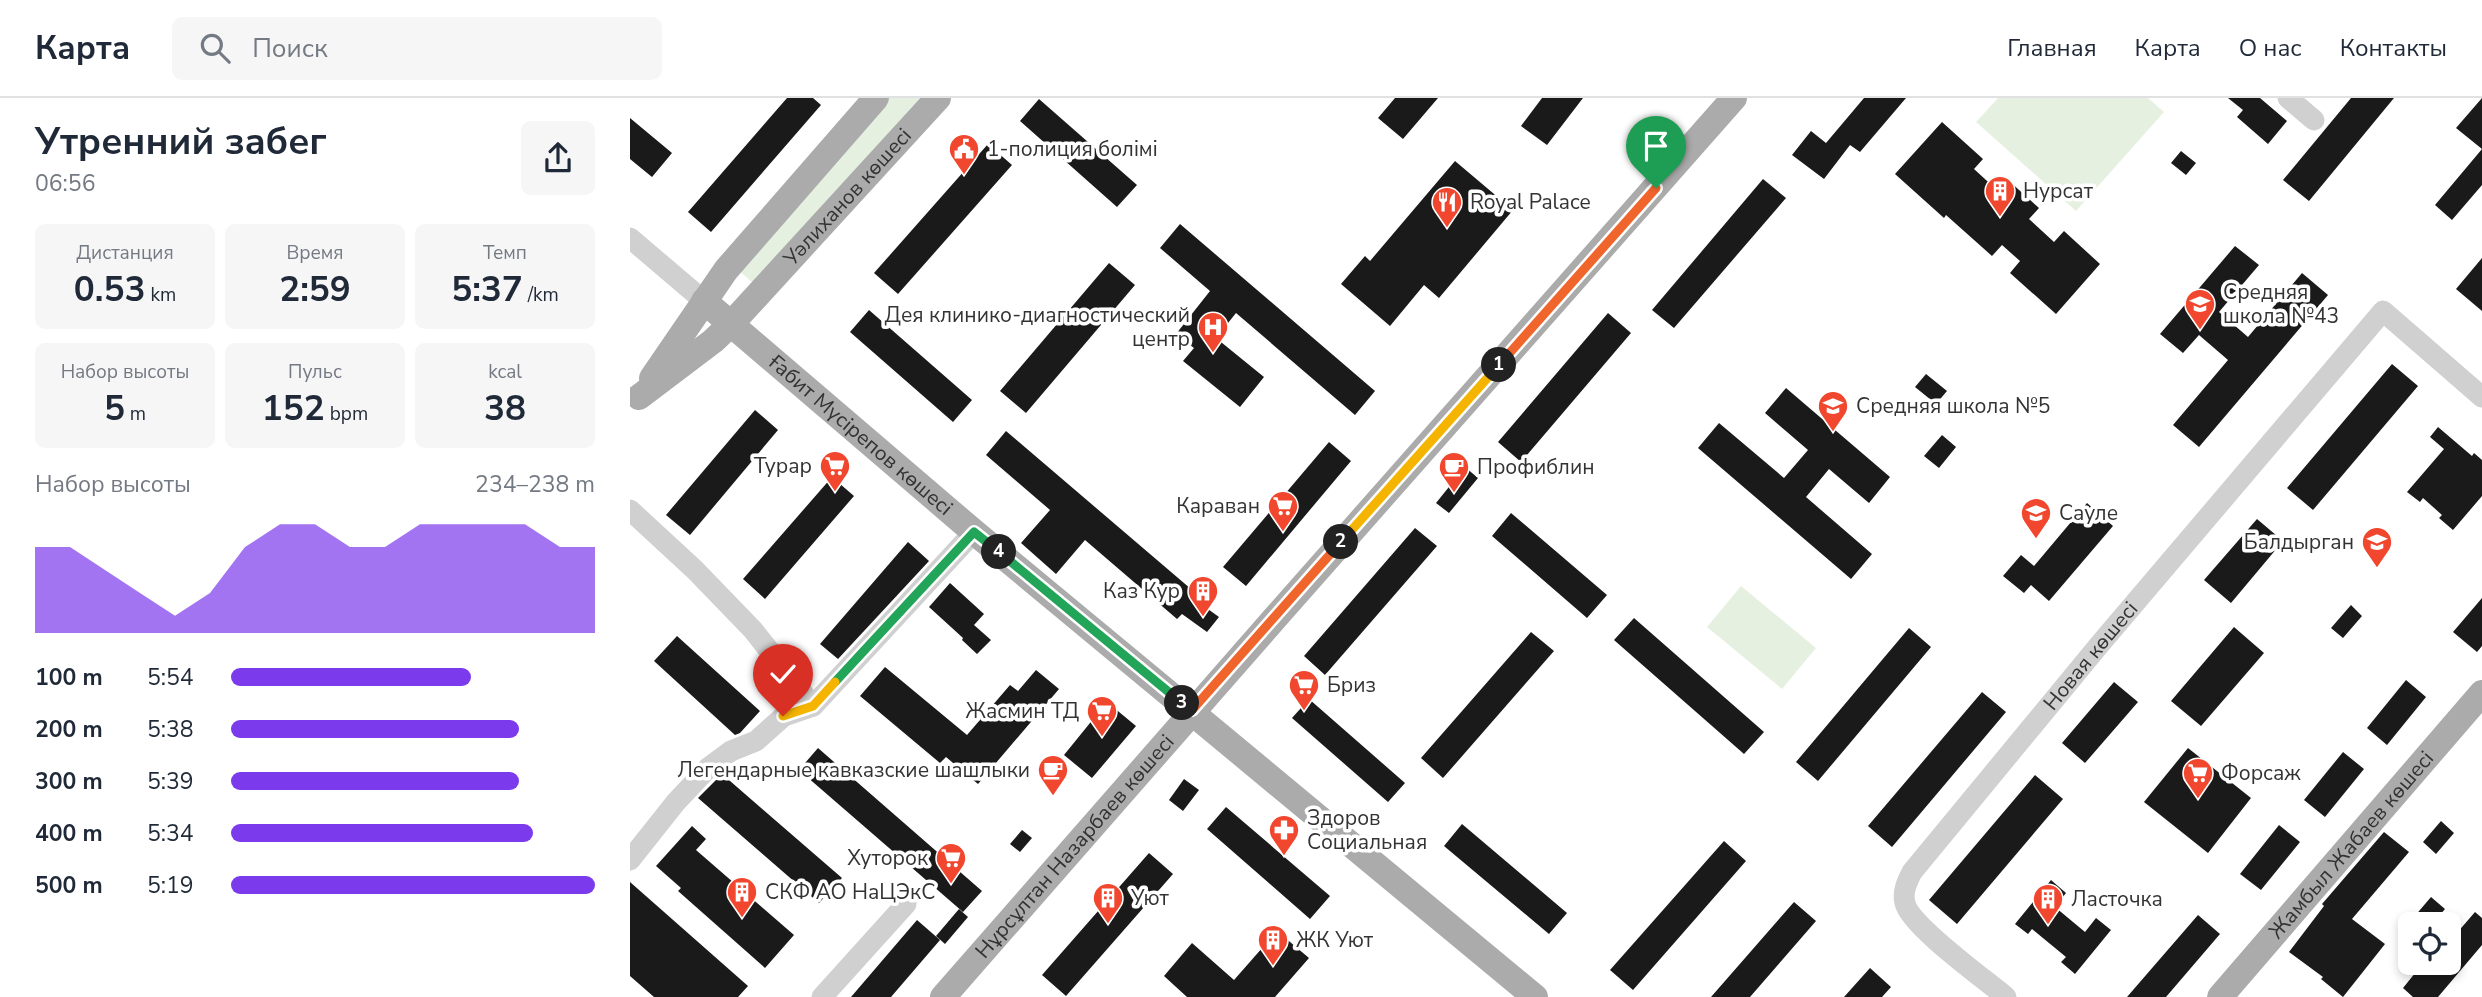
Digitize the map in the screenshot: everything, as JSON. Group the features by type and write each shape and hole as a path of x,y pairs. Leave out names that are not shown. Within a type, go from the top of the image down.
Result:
{"main road":[{"name":"Уәлиханов көшесі","path":"635,402 726,270 876,98"},
{"name":"Уәлиханов көшесі","path":"635,402 731,324 938,98"},
{"name":"Нұрсұлтан Назарбаев көшесі","path":"943,997 1192,710 1583,272 1734,98"},
{"name":"Ғабит Мүсірепов көшесі","path":"704,301 974,532 1192,710 1532,996"},
{"name":"Жамбыл Жабаев көшесі","path":"2220,997 2482,693"}],"street":[{"path":"2288,98 2314,120"},
{"name":"Ғабит Мүсірепов көшесі","path":"630,238 704,301"},
{"name":"Новая көшесі","path":"2006,997 1928,933 1910,914 1904,901 1904,891 1912,872 2176,553 2383,311 2482,397"},
{"path":"632,516 753,630 813,706"},
{"path":"630,860 676,802 708,768 731,751 756,741 783,716 813,706 974,532"},
{"path":"822,997 906,904"}],"green space":[{"path":"888,98 922,98 758,287 738,270"},
{"path":"1998,98 2148,98 2164,112 2076,211 1976,122"},
{"path":"1741,586 1816,648 1782,689 1707,627"}],"building":[{"path":"787,98 813,98 821,105 711,232 688,212"},
{"path":"1395,98 1438,98 1403,139 1378,118"},
{"path":"1542,98 1583,98 1547,145 1521,126"},
{"path":"1864,98 1906,98 1860,152 1850,145 1824,179 1792,155 1811,131 1826,143"},
{"path":"2228,98 2260,98 2287,121 2268,144 2237,117 2243,110"},
{"path":"2351,98 2394,98 2309,201 2283,180"},
{"path":"2482,98 2482,149 2456,128"},
{"path":"1039,99 1137,185 1117,207 1020,121"},
{"path":"630,118 672,153 652,177 630,159"},
{"name":"Нурсат","path":"1942,122 1983,159 1974,169 1998,191 2008,180 2039,208 2029,219 2054,242 2064,231 2100,264 2056,314 2010,273 2020,261 2002,245 1992,256 1895,174"},
{"path":"988,144 1012,165 898,294 874,273"},
{"path":"2482,149 2482,185 2452,220 2435,205"},
{"path":"2181,151 2196,163 2186,175 2171,163"},
{"name":"Royal Palace","path":"1455,161 1513,210 1439,298 1424,285 1390,326 1341,284 1365,256 1370,261"},
{"path":"1763,179 1786,198 1674,328 1652,310"},
{"path":"1180,224 1375,391 1355,415 1236,313 1216,338 1264,377 1240,407 1183,361 1194,348 1176,334 1210,291 1160,248"},
{"path":"2235,246 2259,265 2219,312 2248,337 2302,273 2328,295 2199,447 2173,425 2228,360 2199,335 2183,353 2160,334"},
{"path":"2482,258 2482,311 2456,289"},
{"path":"1109,263 1135,285 1026,413 1000,391"},
{"path":"869,310 972,400 953,422 850,332"},
{"path":"1608,313 1631,333 1521,462 1498,442"},
{"path":"2392,364 2418,386 2313,510 2287,488"},
{"path":"1926,374 1947,391 1936,404 1915,387"},
{"path":"1786,388 1890,477 1869,503 1829,469 1806,497 1872,554 1851,579 1698,448 1719,423 1784,478 1808,450 1765,413"},
{"path":"755,410 778,430 690,535 666,515"},
{"path":"2438,427 2472,456 2474,453 2482,460 2482,496 2453,530 2439,518 2442,515 2423,498 2420,502 2407,492 2444,449 2430,437"},
{"path":"1006,431 1198,595 1194,599 1219,617 1207,632 1182,614 1177,619 1085,540 1056,574 1021,543 1050,510 986,455"},
{"path":"1942,435 1956,447 1939,468 1924,456"},
{"path":"1329,442 1351,461 1246,586 1223,567"},
{"name":"Профиблин","path":"1465,467 1478,478 1449,513 1436,503"},
{"path":"832,477 854,496 765,599 743,579"},
{"path":"2087,503 2113,526 2049,601 2031,585 2024,593 2003,576 2021,555 2034,566"},
{"path":"1511,513 1607,595 1587,618 1492,536"},
{"path":"2257,519 2283,541 2231,603 2204,580"},
{"path":"1415,528 1437,546 1325,675 1304,656"},
{"path":"908,542 929,561 838,659 820,644"},
{"path":"950,583 984,614 974,625 991,640 977,654 929,607"},
{"path":"2482,598 2482,646 2477,652 2453,632"},
{"path":"2351,605 2362,616 2343,638 2331,628"},
{"path":"1634,618 1764,732 1744,754 1614,640"},
{"path":"2234,627 2264,653 2201,726 2171,701"},
{"path":"1909,628 1931,647 1818,781 1796,762"},
{"path":"1531,632 1554,651 1443,778 1421,758"},
{"path":"677,636 760,711 740,733 735,735 654,661"},
{"path":"885,667 967,735 1010,685 1018,691 1036,670 1059,689 978,784 946,757 940,763 860,696"},
{"path":"2406,680 2426,697 2387,745 2367,728"},
{"path":"2114,682 2138,702 2085,763 2062,743"},
{"path":"1982,692 2006,712 1892,847 1868,826"},
{"path":"1309,699 1405,783 1388,802 1292,718"},
{"name":"Жасмин ТД","path":"1107,702 1136,726 1092,778 1064,755"},
{"path":"818,748 982,891 963,912 799,770"},
{"name":"Форсаж","path":"2188,748 2251,798 2208,853 2144,802"},
{"path":"2343,752 2364,769 2325,817 2304,800"},
{"path":"722,774 842,878 819,903 698,798"},
{"path":"2035,775 2063,799 1957,924 1929,900"},
{"path":"1184,779 1199,790 1183,811 1169,800"},
{"path":"1226,807 1330,896 1310,919 1207,829"},
{"path":"2441,821 2454,833 2436,854 2423,842"},
{"path":"1462,824 1567,913 1549,934 1444,846"},
{"path":"2279,825 2300,842 2261,890 2240,874"},
{"name":"СКФ АО НаЦЭкС","path":"692,826 706,839 696,850 794,935 765,968 678,891 681,888 656,866"},
{"path":"1022,830 1032,838 1020,852 1010,844"},
{"path":"2384,832 2409,852 2352,919 2385,944 2343,997 2321,979 2323,977 2289,952 2324,906 2322,904"},
{"path":"1724,841 1746,861 1633,990 1610,970"},
{"name":"Уют","path":"1149,853 1173,874 1066,996 1042,975"},
{"name":"Ласточка","path":"2051,880 2066,893 2055,907 2085,932 2096,918 2111,930 2075,974 2061,962 2066,957 2032,929 2028,934 2015,924"},
{"path":"630,882 748,986 738,997 654,997 630,976"},
{"path":"2431,897 2445,909 2442,912 2418,912"},
{"path":"1794,902 1816,921 1750,997 1711,997"},
{"path":"959,909 968,917 945,944 936,936"},
{"path":"2475,912 2482,918 2482,945 2461,970 2461,928"},
{"path":"2198,915 2220,934 2166,997 2127,997"},
{"path":"917,920 940,940 934,947 891,997 851,997"},
{"name":"ЖК Уют","path":"1277,931 1309,958 1275,997 1187,997 1164,976 1192,943 1234,980"},
{"path":"1870,968 1891,987 1882,997 1844,997"},
{"path":"2414,975 2457,975 2438,997 2413,997 2403,988"}],"place":[{"name":"1-полиция болiмi","path":"964,176"},
{"name":"Нурсат","path":"2000,218"},
{"name":"Royal Palace","path":"1447,229"},
{"name":"Средняя школа №43","path":"2200,331"},
{"name":"Дея клинико-диагностический центр","path":"1213,354"},
{"name":"Средняя школа №5","path":"1833,433"},
{"name":"Турар","path":"835,493"},
{"name":"Профиблин","path":"1454,494"},
{"name":"Караван","path":"1283,533"},
{"name":"Сауле","path":"2036,540"},
{"name":"Балдырган","path":"2377,569"},
{"name":"Каз Кур","path":"1203,618"},
{"name":"Бриз","path":"1304,712"},
{"name":"Жасмин ТД","path":"1102,738"},
{"name":"Легендарные кавказские шашлыки","path":"1053,797"},
{"name":"Форсаж","path":"2198,800"},
{"name":"Здоров Социальная","path":"1284,857"},
{"name":"Хуторок","path":"951,885"},
{"name":"СКФ АО НаЦЭкС","path":"742,919"},
{"name":"Уют","path":"1108,925"},
{"name":"Ласточка","path":"2048,926"},
{"name":"ЖК Уют","path":"1273,967"}],"route":[{"path":"783,716 813,706 974,532 1192,710 1656,188"}]}
